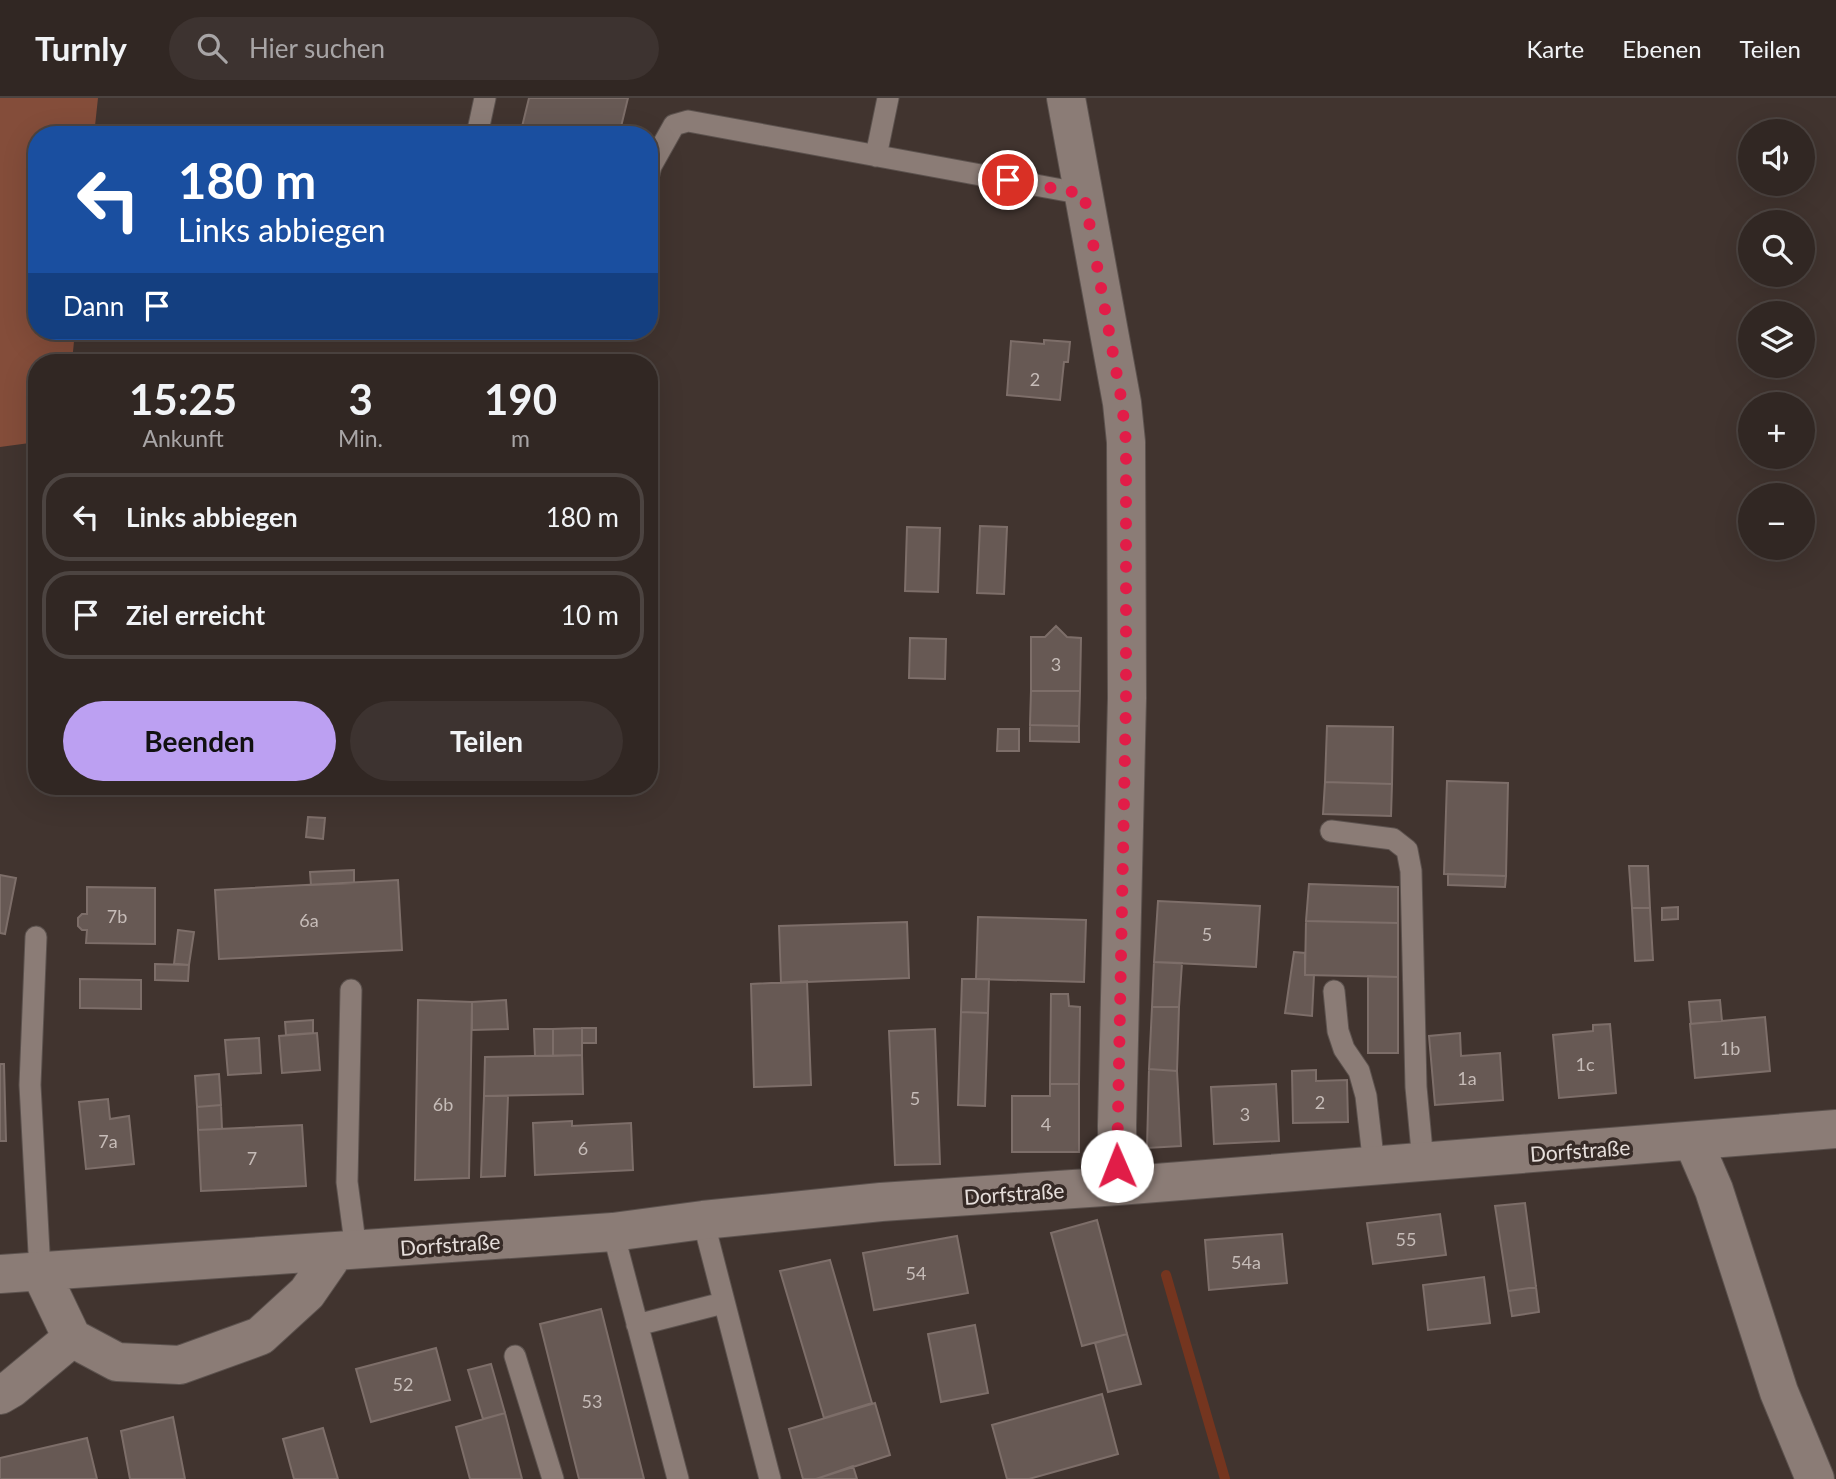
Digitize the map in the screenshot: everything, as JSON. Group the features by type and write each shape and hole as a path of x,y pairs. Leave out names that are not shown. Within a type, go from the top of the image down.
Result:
{"street":[{"path":"1066,98 1122,403 1126,442 1124,894 1117,1126 1118,1186"},
{"name":"Dorfstraße","path":"0,1274 613,1232 881,1202 1118,1186 1836,1129"},
{"path":"1693,1141 1714,1190 1779,1392 1815,1479"},
{"path":"40,1271 72,1338 117,1362 180,1365 260,1336 307,1293 346,1251"},
{"path":"0,1395 72,1338"}],"lane":[{"path":"479,126 485,98"},
{"path":"876,156 888,98"},
{"path":"658,154 674,125 688,121 1084,194"},
{"path":"1331,831 1393,839 1407,850 1411,871 1416,1087 1423,1162"},
{"path":"36,937 30,1085 40,1271"},
{"path":"346,1251 351,990"},
{"path":"1334,991 1338,1031 1344,1049 1359,1071 1366,1096 1374,1166"},
{"path":"703,1220 771,1479"},
{"path":"613,1232 678,1479"},
{"path":"637,1325 723,1303"},
{"path":"515,1356 553,1479"}],"shaded area":[{"path":"0,98 98,98 95,126 28,126 28,340 74,340 73,354 28,354 28,443 0,447"}],"building":[{"path":"529,98 628,98 621,126 522,126"},
{"path":"1044,340 1070,342 1068,362 1064,362 1060,400 1007,395 1011,341 1044,344"},
{"path":"980,526 1007,527 1004,594 977,593"},
{"path":"907,527 940,528 938,592 905,591"},
{"path":"1056,626 1067,637 1081,638 1080,691 1031,691 1031,637 1045,637"},
{"path":"910,638 946,639 945,679 909,678"},
{"path":"1031,691 1080,691 1079,726 1030,725"},
{"path":"1030,725 1079,726 1079,742 1030,741"},
{"path":"1327,726 1393,727 1392,784 1325,782"},
{"path":"998,729 1019,729 1019,751 997,751"},
{"path":"1447,781 1508,783 1506,876 1444,874"},
{"path":"1325,782 1392,784 1391,816 1323,814"},
{"path":"308,817 325,818 323,839 306,837"},
{"path":"1629,866 1648,866 1650,908 1632,908"},
{"path":"354,870 354,883 311,885 310,872"},
{"path":"1448,874 1506,876 1505,887 1448,885"},
{"path":"0,875 16,878 5,934 0,933"},
{"path":"398,880 402,950 219,959 215,890"},
{"path":"1309,884 1398,887 1398,923 1306,921"},
{"path":"87,887 155,888 155,944 86,943 87,930 78,926 78,918 87,914"},
{"path":"1158,901 1260,906 1256,967 1154,962"},
{"path":"1678,907 1678,919 1662,920 1662,908"},
{"path":"1632,908 1650,908 1653,960 1635,961"},
{"path":"978,917 1086,920 1084,982 976,979"},
{"path":"1306,921 1398,923 1398,977 1305,975"},
{"path":"907,922 909,978 781,983 779,926"},
{"path":"178,930 194,932 189,965 174,964"},
{"path":"1294,952 1305,953 1305,975 1314,975 1312,1016 1285,1013"},
{"path":"1154,962 1182,963 1179,1007 1152,1007"},
{"path":"155,964 189,965 188,981 155,980"},
{"path":"1368,976 1398,977 1398,1053 1368,1053"},
{"path":"80,979 141,980 141,1009 80,1008"},
{"path":"962,979 989,979 988,1013 961,1012"},
{"path":"807,981 811,1085 754,1087 751,984"},
{"path":"1051,994 1068,994 1069,1006 1080,1007 1079,1084 1050,1084"},
{"path":"418,1000 472,1002 469,1178 415,1180"},
{"path":"506,1000 508,1029 472,1030 472,1002"},
{"path":"1720,1000 1722,1021 1691,1024 1689,1002"},
{"path":"1152,1007 1179,1007 1177,1071 1149,1069"},
{"path":"961,1012 988,1013 985,1106 958,1105"},
{"path":"1765,1017 1770,1071 1695,1078 1690,1024"},
{"path":"313,1020 313,1033 286,1035 285,1022"},
{"path":"1610,1024 1616,1093 1559,1098 1553,1035 1593,1031 1593,1025"},
{"path":"582,1028 596,1028 596,1043 582,1043"},
{"path":"582,1028 582,1055 553,1056 553,1029"},
{"path":"534,1029 553,1029 553,1056 535,1056"},
{"path":"935,1029 940,1164 895,1165 889,1031"},
{"path":"317,1033 320,1070 282,1073 279,1036"},
{"path":"1460,1033 1461,1056 1500,1053 1503,1100 1435,1105 1429,1036"},
{"path":"259,1038 261,1073 228,1075 225,1040"},
{"path":"582,1055 583,1094 484,1096 485,1057"},
{"path":"0,1064 4,1064 6,1141 0,1141"},
{"path":"1149,1069 1177,1071 1181,1146 1147,1148"},
{"path":"1316,1070 1316,1081 1347,1080 1348,1122 1293,1123 1292,1071"},
{"path":"219,1074 221,1105 197,1107 195,1076"},
{"path":"1050,1084 1079,1084 1079,1152 1012,1152 1012,1096 1050,1096"},
{"path":"1276,1084 1279,1141 1214,1144 1211,1087"},
{"path":"484,1096 508,1096 505,1176 481,1177"},
{"path":"108,1099 110,1119 129,1116 134,1164 86,1169 79,1102"},
{"path":"221,1105 222,1129 198,1130 197,1107"},
{"path":"572,1121 572,1126 631,1123 633,1170 535,1175 533,1123"},
{"path":"302,1125 306,1186 201,1191 198,1130"},
{"path":"1525,1203 1536,1287 1508,1291 1495,1206"},
{"path":"1440,1214 1446,1255 1373,1264 1367,1223"},
{"path":"1097,1220 1127,1334 1082,1346 1051,1233"},
{"path":"1282,1234 1287,1283 1209,1290 1205,1240"},
{"path":"957,1236 968,1293 874,1310 863,1253"},
{"path":"830,1260 872,1403 824,1418 780,1271"},
{"path":"1484,1277 1490,1323 1428,1330 1423,1285"},
{"path":"1536,1287 1539,1312 1512,1316 1508,1291"},
{"path":"601,1309 644,1479 579,1479 540,1324"},
{"path":"975,1325 988,1393 941,1402 928,1334"},
{"path":"1127,1334 1141,1384 1108,1392 1095,1343"},
{"path":"436,1348 450,1400 371,1422 356,1369"},
{"path":"491,1364 505,1413 483,1419 468,1370"},
{"path":"1102,1394 1118,1454 1029,1479 1007,1479 992,1425"},
{"path":"875,1403 890,1455 816,1479 803,1479 789,1429"},
{"path":"505,1413 522,1479 470,1479 456,1427"},
{"path":"173,1417 185,1479 130,1479 121,1431"},
{"path":"323,1428 338,1479 294,1479 283,1439"},
{"path":"87,1438 97,1479 0,1479 0,1458"},
{"path":"853,1466 857,1479 816,1479"}],"waterway":[{"path":"1166,1275 1225,1479"}],"route":[{"path":"1008,180 1084,194 1122,403 1126,442 1126,698 1117,1166"}]}
